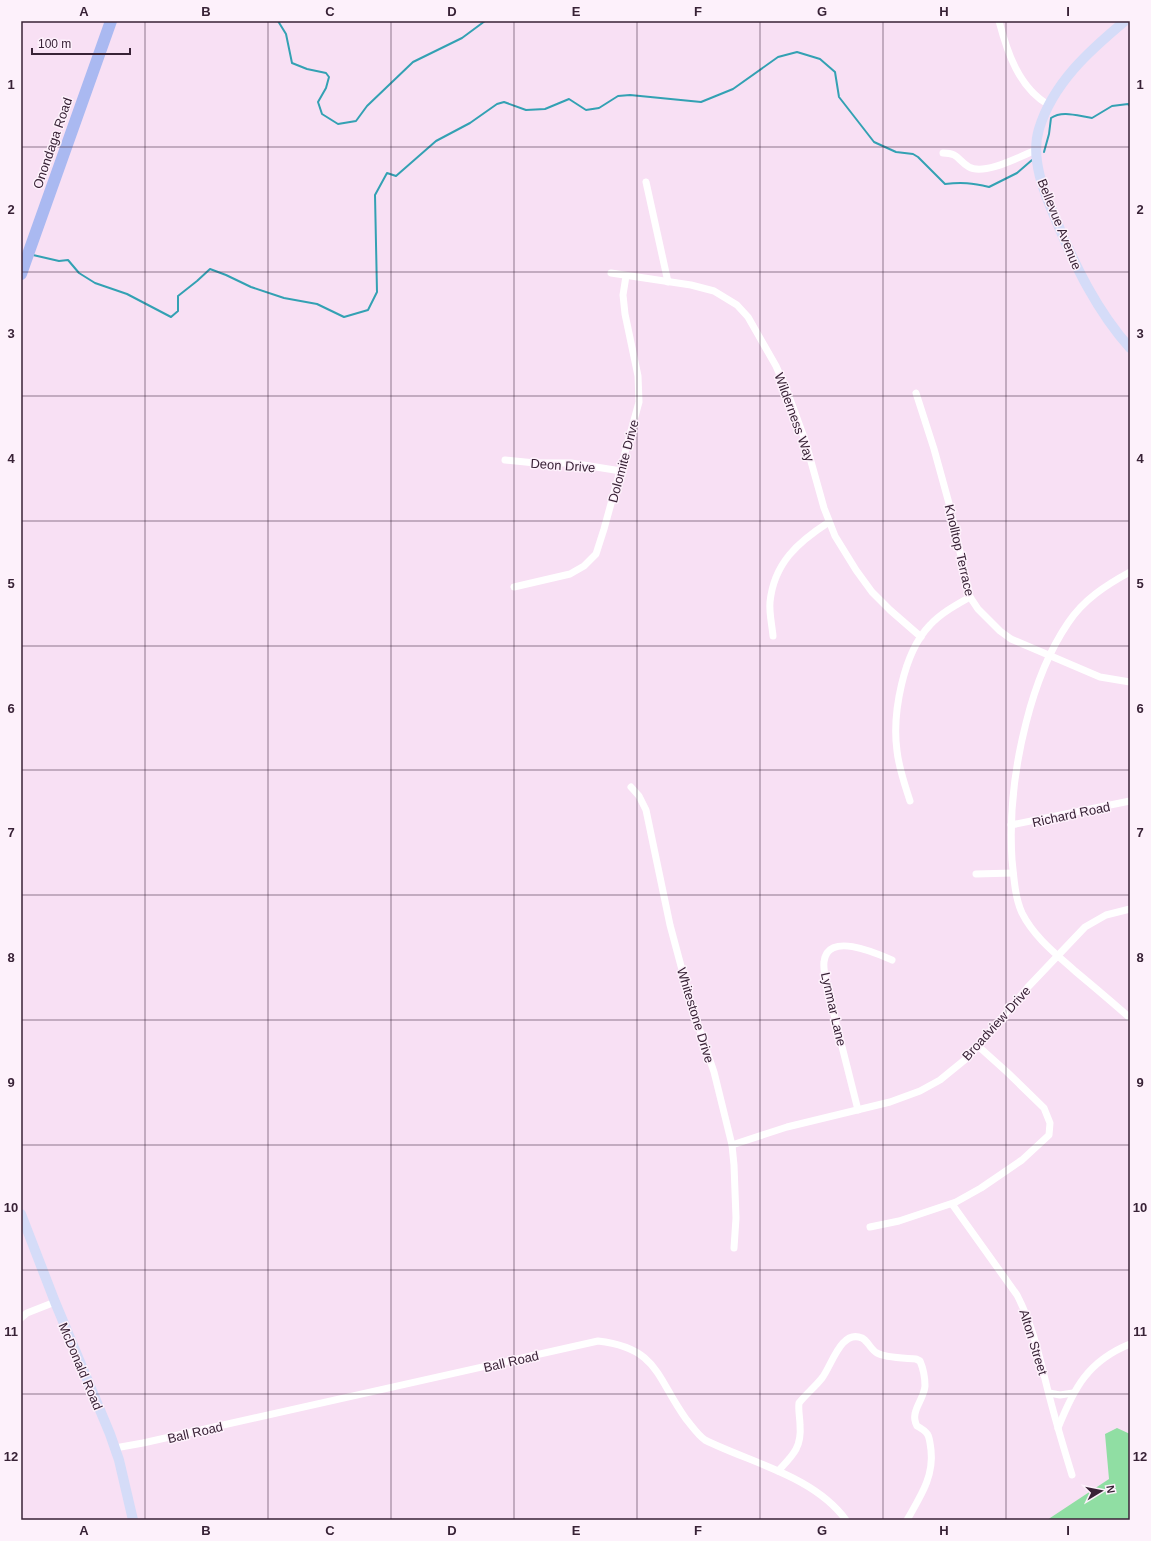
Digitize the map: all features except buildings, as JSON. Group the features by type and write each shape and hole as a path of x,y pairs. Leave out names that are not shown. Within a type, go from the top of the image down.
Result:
{"main road":[{"name":"Onondaga Road","path":"21,274 111,21"}],"street":[{"path":"999,21 1004,43 1022,80 1035,95 1049,105"},
{"name":"Bellevue Avenue","path":"1125,21 1088,52 1068,74 1049,105 1039,130 1036,150 1042,185 1070,256 1092,296 1130,348"},
{"path":"943,153 952,153 956,155 968,167 982,169 1003,164 1036,150"},
{"path":"646,182 668,282"},
{"name":"Wilderness Way","path":"611,274 691,285 714,291 738,305 748,317 776,366 805,440 829,522 835,536 863,582 890,610 921,637"},
{"name":"Dolomite Drive","path":"514,588 570,574 584,566 596,554 621,471 638,402 638,376 625,314 623,295 626,276"},
{"name":"Knolltop Terrace","path":"916,393 934,449 950,507 970,597 978,610 1000,631 1022,644 1050,654 1100,677 1130,682"},
{"name":"Deon Drive","path":"505,460 536,463 571,463 621,471"},
{"path":"774,636 770,602 772,589 779,570 797,546 829,522"},
{"path":"1130,572 1090,597 1083,604 1068,623 1050,654 1036,685 1017,757 1013,784 1012,825 1013,873 1016,893 1022,912 1028,922 1043,942 1130,1018"},
{"path":"910,802 899,766 895,734 896,712 908,664 921,637 930,624 970,597"},
{"name":"Whitestone Drive","path":"631,787 639,796 646,810 672,933 692,1007 714,1072 732,1144 736,1218 734,1248"},
{"name":"Richard Road","path":"1012,825 1130,801"},
{"path":"976,874 1013,873"},
{"name":"Broadview Drive","path":"732,1144 788,1127 890,1102 920,1091 940,1080 967,1058 1028,987 1085,927 1106,915 1130,909"},
{"name":"Lynmar Lane","path":"858,1110 827,987 824,969 825,957 829,951 835,947 844,945 868,950 892,960"},
{"path":"870,1227 899,1221 952,1204 982,1188 1022,1160 1050,1135 1051,1130 1049,1119 1044,1108 978,1046"},
{"name":"Alton Street","path":"952,1204 1020,1301 1035,1338 1058,1428 1072,1475"},
{"name":"McDonald Road","path":"21,1214 55,1302 115,1448 133,1520"},
{"path":"21,1318 27,1313 55,1302"},
{"path":"778,1472 800,1443 801,1434 799,1403 822,1378 842,1344 849,1337 856,1336 864,1339 876,1353 881,1355 916,1359 920,1361 925,1386 913,1417 916,1426 926,1431 929,1436 932,1460 930,1475 907,1520"},
{"name":"Ball Road","path":"115,1448 598,1341 616,1344 632,1349 645,1358 655,1368 692,1426 705,1440 813,1489 846,1520"},
{"path":"1058,1428 1073,1393 1081,1380 1104,1357 1130,1344"},
{"path":"1049,1393 1060,1395 1073,1393"}],"green space":[{"path":"1117,1428 1130,1434 1130,1520 1047,1520 1109,1479 1105,1434"}],"waterway":[{"path":"278,21 286,34 292,63 307,69 326,73 329,77 326,88 318,102 322,114 338,124 356,121 367,106 413,62 462,38 485,21"},
{"path":"33,255 59,261 68,260 79,273 95,283 127,294 171,317 178,311 178,296 210,269 251,287 284,298 317,304 344,317 368,310 377,292 375,195 387,173 396,176 436,141 470,123 497,104 504,102 526,110 545,109 569,99 586,110 599,108 618,96 630,95 701,102 733,89 778,57 797,52 820,59 835,72 839,97 874,142 896,152 913,154 918,157 945,184 967,183 989,187 1017,173 1032,160"},
{"path":"1044,152 1049,134 1051,118 1060,114 1070,114 1092,118 1112,106 1128,104 1130,106"}]}
